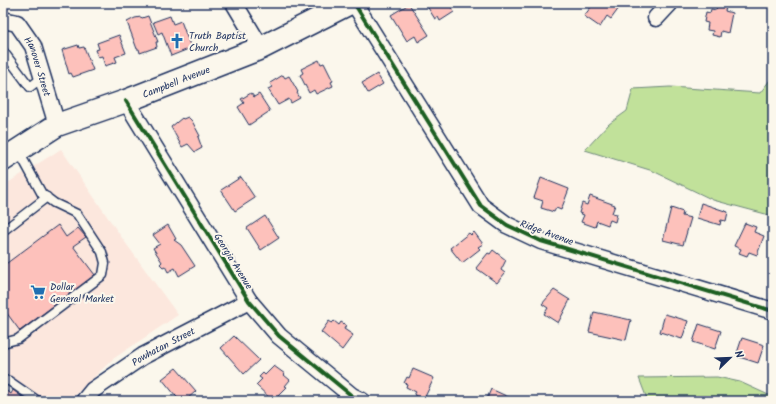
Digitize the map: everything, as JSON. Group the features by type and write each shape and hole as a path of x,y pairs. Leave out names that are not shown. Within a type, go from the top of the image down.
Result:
{"main road":[{"name":"Campbell Avenue","path":"8,154 57,125 126,101 261,48 350,3"}],"street":[{"path":"234,3 261,48"},
{"name":"Ridge Avenue","path":"354,3 481,206 507,225 541,241 773,311"},
{"path":"656,18 670,3"},
{"name":"Hanover Street","path":"3,20 17,23 33,46 57,125"},
{"name":"Georgia Avenue","path":"126,101 249,301 279,336 352,396 362,401"},
{"name":"Powhatan Street","path":"84,401 93,390 143,356 249,301"}],"lane":[{"path":"3,51 30,88 42,77"},
{"path":"3,343 18,339 103,275 105,263 102,252 77,214 42,194 8,154"},
{"path":"3,231 47,197"},
{"path":"3,380 9,381 38,401"}],"shaded area":[{"path":"61,149 122,238 178,315 113,359 69,401 47,401 3,377 3,186"}],"green space":[{"path":"773,76 773,216 713,200 653,171 585,150 609,124 627,111 633,89 670,87 760,93"},
{"path":"717,377 740,382 773,397 773,401 650,401 647,399 639,378"}],"building":[{"path":"425,3 458,4 452,8 454,12 440,21 438,17 435,19"},
{"path":"587,3 622,4 611,19 607,16 600,27 584,16 591,7"},
{"path":"409,4 429,35 418,42 415,36 407,41 391,15"},
{"path":"717,5 726,7 725,11 732,13 728,33 721,31 720,37 712,35 713,31 707,30 708,23 704,22 706,12 710,13 711,9 716,10"},
{"path":"148,16 158,42 156,42 157,47 140,53 139,49 137,49 127,22 135,18"},
{"name":"Truth Baptist Church","path":"170,16 173,24 181,21 191,48 171,56 162,32 158,34 153,22"},
{"path":"119,35 126,53 115,57 117,62 105,66 102,56 98,57 95,50 99,49 97,43"},
{"path":"78,45 79,48 84,47 93,70 73,77 71,73 69,74 62,50"},
{"path":"319,60 321,64 324,63 333,81 331,82 333,86 316,94 314,90 309,93 300,75 303,73 301,69"},
{"path":"377,74 383,84 368,93 362,83"},
{"path":"283,75 285,78 289,76 300,98 291,103 289,99 278,105 268,89 272,87 270,83"},
{"path":"3,83 9,91 3,96"},
{"path":"251,93 254,97 259,94 270,111 249,125 238,107 244,103 241,99"},
{"path":"188,117 192,121 200,136 198,137 202,148 195,152 188,144 182,147 171,127 182,118"},
{"path":"241,177 255,198 235,211 221,190"},
{"path":"541,178 569,189 561,210 556,208 554,212 541,208 543,201 534,198"},
{"path":"590,196 615,205 612,213 617,214 615,222 610,220 608,225 597,221 595,227 581,222 584,215 579,213 582,203 587,205"},
{"path":"701,203 728,212 726,221 721,220 720,225 697,218"},
{"path":"671,208 683,212 682,216 691,218 683,245 663,240"},
{"path":"265,216 279,238 261,250 247,228"},
{"path":"745,223 756,227 754,232 764,236 757,255 749,252 747,256 739,253 741,249 734,246"},
{"name":"Dollar General Market","path":"58,225 66,237 78,228 86,237 73,246 95,275 20,331 3,308 3,266"},
{"path":"168,225 176,239 174,240 181,245 195,266 179,276 175,268 168,272 165,266 163,267 160,264 162,262 153,248 160,244 153,235"},
{"path":"474,232 483,244 478,247 480,249 462,263 450,248 469,233 471,235"},
{"path":"493,250 506,260 501,270 505,273 497,283 476,268 488,253 490,254"},
{"path":"554,290 570,300 558,323 544,314 548,308 542,304"},
{"path":"594,312 631,320 626,340 589,332"},
{"path":"665,314 688,321 682,339 660,332"},
{"path":"329,321 332,323 334,321 339,325 341,322 346,325 344,329 353,335 342,350 321,332"},
{"path":"699,324 721,331 715,349 693,342"},
{"path":"234,336 259,360 244,374 221,348"},
{"path":"742,338 764,345 758,363 736,356"},
{"path":"274,366 285,374 284,375 290,380 285,386 287,387 273,401 256,385 262,379 259,377 263,373 265,375"},
{"path":"176,368 196,391 185,401 180,401 162,379"},
{"path":"413,369 434,378 424,399 414,395 416,392 406,387 407,384 404,383 407,377 409,378"},
{"path":"491,389 517,401 486,401"},
{"path":"5,390 11,394 13,390 22,397 19,401 3,401 3,393"}],"cycle path":[{"path":"354,3 481,206 507,225 541,241 773,311"},
{"path":"126,101 249,301 279,336 352,396 362,401"}],"place":[{"name":"Truth Baptist Church","path":"177,41"},
{"name":"Dollar General Market","path":"38,292"}]}
